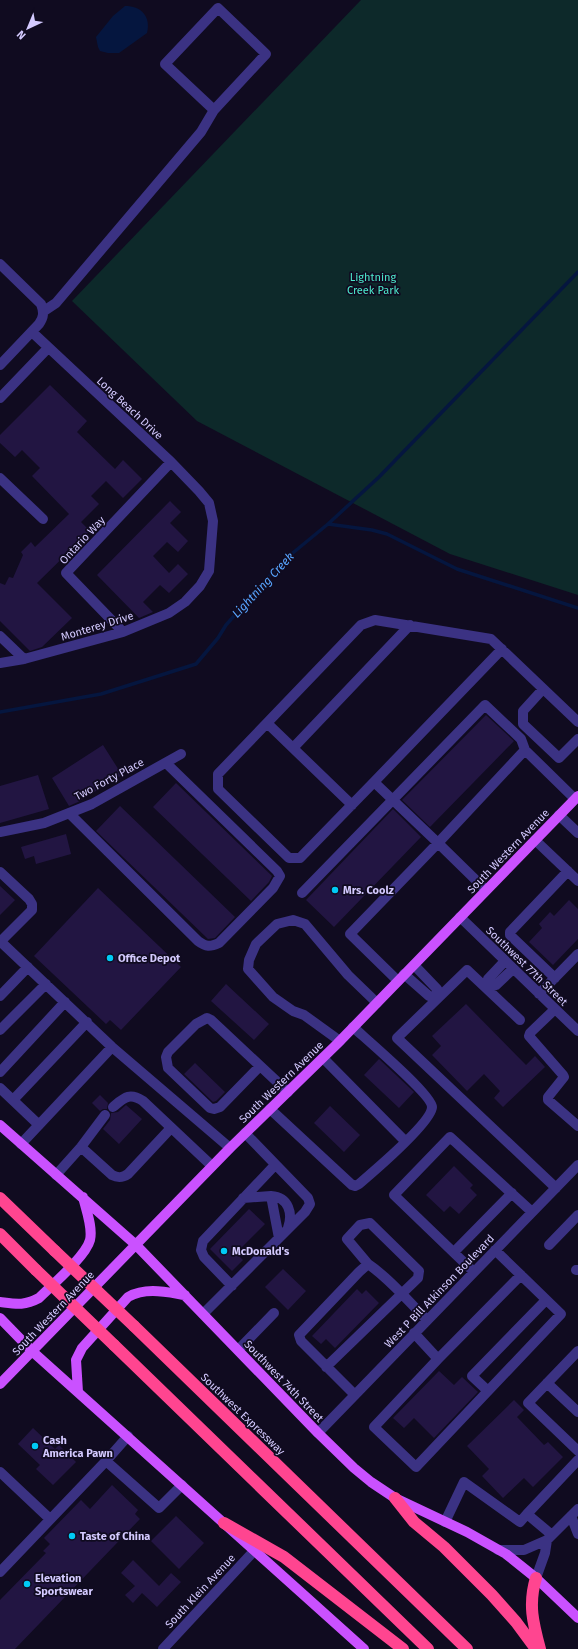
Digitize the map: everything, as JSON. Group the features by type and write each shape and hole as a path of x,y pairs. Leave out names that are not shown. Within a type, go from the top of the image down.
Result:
{"highway":[{"name":"Southwest Expressway","path":"0,1198 468,1649"},
{"path":"0,1234 428,1649"},
{"path":"396,1498 414,1522 444,1547 492,1595 516,1622 536,1649"},
{"path":"224,1522 284,1557 403,1649"},
{"path":"536,1578 532,1592 532,1620 540,1649"}],"main road":[{"name":"South Western Avenue","path":"0,1384 33,1352 212,1166 340,1041 577,797"},
{"name":"Southwest 74th Street","path":"0,1125 136,1245 318,1433 354,1468 371,1482 396,1498 498,1550 536,1578 577,1616"},
{"path":"0,1302 19,1304 30,1303 39,1298 84,1252 90,1240 90,1229 83,1197"},
{"path":"78,1392 76,1360 82,1348 128,1297 138,1292 149,1290 185,1295"},
{"path":"0,1318 33,1352 364,1649"}],"street":[{"path":"44,311 56,303 201,132 214,110 266,54 218,8 165,64 214,110"},
{"path":"0,264 40,304 44,311 43,318 32,332 0,365"},
{"name":"Long Beach Drive","path":"32,332 171,462 209,503"},
{"path":"0,398 48,348"},
{"name":"Ontario Way","path":"123,632 66,573 171,462"},
{"path":"0,478 43,518"},
{"name":"Monterey Drive","path":"0,663 24,659 123,632 169,613 185,602 200,586 209,571 213,521 209,503"},
{"path":"502,649 300,858 289,858 218,789 218,774 361,625 375,620 491,639 502,649 578,722"},
{"path":"293,748 410,626"},
{"path":"0,636 24,659"},
{"path":"543,689 523,711 523,724 559,758"},
{"path":"302,893 485,705 521,739 525,750 577,797"},
{"path":"267,723 352,805"},
{"path":"547,771 578,739"},
{"path":"437,997 429,996 401,977 350,934 525,750"},
{"name":"Two Forty Place","path":"0,832 44,822 92,804 181,754"},
{"path":"69,813 198,941 205,946 212,947 219,943 273,888 280,876 277,871 166,763"},
{"path":"374,782 486,890"},
{"path":"559,815 578,834"},
{"path":"535,840 578,880"},
{"path":"555,978 510,935 510,932 568,871"},
{"path":"0,872 29,899 32,904 32,910 0,942 112,1047 230,1148"},
{"name":"Southwest 77th Street","path":"460,917 578,1031"},
{"path":"340,1041 273,997 248,969 249,960 256,944 277,924 293,920 305,924 348,975 377,1003"},
{"path":"539,994 578,954"},
{"path":"486,988 488,979 505,961"},
{"path":"414,965 437,989 437,997"},
{"path":"0,996 28,967"},
{"path":"486,988 496,985 513,969"},
{"path":"520,1020 467,970 437,997 397,1038 556,1188"},
{"path":"0,1030 46,984"},
{"path":"0,1072 65,1002"},
{"path":"555,1009 530,1033 529,1036 564,1077 548,1097 548,1100 578,1126"},
{"path":"260,1066 220,1107 214,1109 210,1108 168,1068 166,1057 168,1052 187,1032 196,1024 207,1018 260,1066 288,1092"},
{"path":"13,1100 87,1022"},
{"path":"270,1109 352,1185 355,1186 405,1141 424,1122 430,1114 432,1106 417,1086 353,1027"},
{"path":"21,1144 112,1047"},
{"path":"322,1058 405,1141"},
{"path":"0,1088 39,1125"},
{"path":"113,1107 130,1096 137,1097 212,1166"},
{"path":"56,1175 81,1147 105,1116"},
{"path":"81,1147 112,1175 122,1177 128,1174 171,1128"},
{"path":"203,1314 305,1212 310,1204 308,1198 245,1133"},
{"path":"474,1272 394,1195 450,1137 532,1212"},
{"path":"232,1286 204,1257 201,1250 203,1241 275,1164"},
{"name":"West P Bill Atkinson Boulevard","path":"318,1433 578,1164"},
{"path":"454,1252 512,1193"},
{"path":"271,1196 279,1238"},
{"path":"243,1198 276,1196 282,1199 290,1210 291,1217 287,1230"},
{"path":"549,1245 578,1215"},
{"path":"326,1367 401,1293 418,1278 419,1271 370,1223 360,1226 347,1239 368,1264 401,1293 427,1320"},
{"path":"495,1250 521,1275 546,1300 561,1314 416,1467 374,1427 438,1358 521,1275"},
{"path":"355,1395 301,1341 299,1335 368,1264"},
{"path":"488,1391 472,1376 546,1300"},
{"path":"238,1350 274,1313"},
{"path":"414,1333 438,1358"},
{"path":"576,1358 528,1403 578,1451"},
{"path":"548,1383 578,1412"},
{"path":"0,1572 128,1436"},
{"path":"106,1460 159,1508 182,1485"},
{"path":"445,1522 464,1482 520,1522 578,1460"},
{"path":"0,1472 50,1519"},
{"path":"574,1513 578,1534"},
{"path":"498,1550 524,1550 550,1538 574,1513"},
{"path":"527,1514 550,1538"},
{"path":"536,1578 550,1538"},
{"name":"South Klein Avenue","path":"163,1649 255,1550"}],"green space":[{"name":"Lightning Creek Park","path":"361,0 578,0 578,595 450,554 197,421 72,301"}],"water":[{"path":"125,6 131,6 144,13 148,22 147,33 119,53 100,51 96,37 113,16"}],"building":[{"path":"50,385 87,421 77,432 115,469 123,460 142,479 123,498 106,481 91,496 99,504 81,522 90,531 37,583 72,618 42,647 30,651 0,621 0,583 5,585 9,577 13,578 23,555 21,552 31,542 35,547 69,514 32,476 40,468 22,450 15,457 0,443 0,435"},
{"path":"170,501 181,512 170,523 188,541 178,552 167,542 153,556 169,573 178,564 188,574 169,593 160,585 143,602 153,612 139,618 97,575"},
{"path":"486,715 514,741 430,827 402,800"},
{"path":"103,745 122,775 69,806 52,778"},
{"path":"38,775 49,809 0,823 0,786"},
{"path":"176,783 272,876 269,882 251,901 153,807"},
{"path":"120,806 235,917 215,938 208,939 96,831"},
{"path":"393,809 421,837 334,927 306,900"},
{"path":"66,834 71,854 36,864 34,856 25,859 21,847"},
{"path":"0,886 15,900 0,915"},
{"path":"98,888 181,967 121,1030 110,1020 106,1024 34,956"},
{"path":"569,900 578,909 578,939 553,965 529,942 542,928 539,924 550,912 554,916"},
{"path":"226,984 269,1024 254,1040 211,1001"},
{"path":"466,1004 526,1065 535,1056 545,1067 503,1107 494,1098 500,1091 484,1074 467,1091 432,1055 441,1046 432,1036"},
{"path":"379,1059 414,1092 399,1108 364,1075"},
{"path":"195,1063 225,1092 216,1101 213,1102 184,1074"},
{"path":"100,1095 108,1103 107,1109 100,1111 92,1103"},
{"path":"126,1105 142,1119 119,1144 103,1129 110,1120 111,1113 118,1112"},
{"path":"330,1106 360,1135 344,1152 314,1123"},
{"path":"454,1166 473,1185 470,1188 477,1195 459,1214 450,1206 444,1212 426,1195"},
{"path":"249,1209 265,1224 236,1253 243,1260 232,1271 210,1249"},
{"path":"283,1269 306,1291 288,1310 265,1287"},
{"path":"357,1289 362,1294 366,1290 379,1303 335,1348 326,1339 321,1344 312,1336"},
{"path":"439,1371 454,1385 462,1377 478,1392 434,1438 414,1418 404,1428 393,1418"},
{"path":"514,1400 524,1410 517,1417 544,1445 548,1442 563,1457 533,1487 524,1478 503,1498 482,1476 489,1469 467,1446"},
{"path":"33,1428 55,1449 59,1445 76,1462 53,1485 36,1469 40,1465 18,1444"},
{"path":"112,1485 138,1510 135,1514 140,1519 15,1649 0,1649 0,1600 46,1553 43,1551 50,1544 44,1538 81,1500 90,1509"},
{"path":"176,1516 204,1543 179,1569 151,1541"},
{"path":"133,1560 159,1586 171,1573 181,1582 157,1607 142,1593 133,1603 125,1595 135,1586 121,1573"}],"waterway":[{"name":"Lightning Creek","path":"0,712 101,694 196,664 218,638 226,625 283,561 328,524 379,477 578,272"},
{"name":"Lightning Creek","path":"328,524 372,530 387,534 457,569 578,608"}],"place":[{"name":"Mrs. Coolz","path":"335,890"},
{"name":"Office Depot","path":"110,958"},
{"name":"McDonald's","path":"224,1251"},
{"name":"Cash America Pawn","path":"35,1446"},
{"name":"Taste of China","path":"72,1536"},
{"name":"Elevation Sportswear","path":"27,1584"}]}
